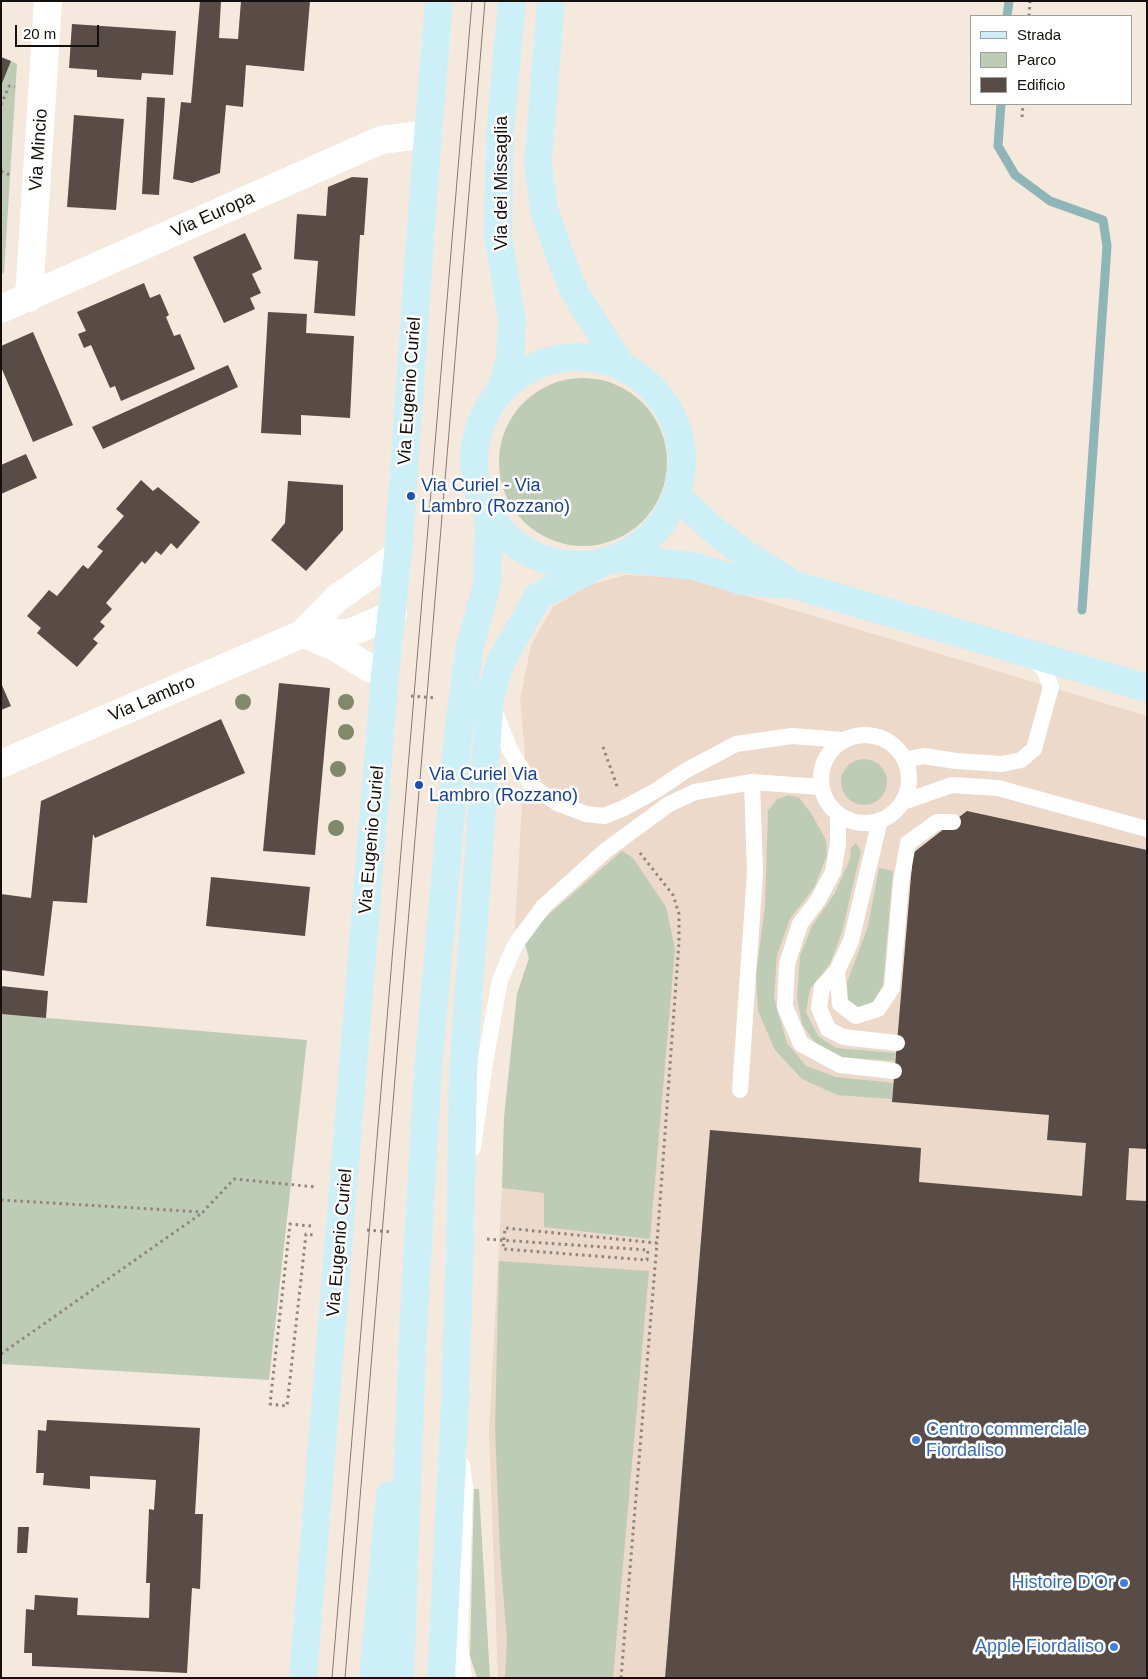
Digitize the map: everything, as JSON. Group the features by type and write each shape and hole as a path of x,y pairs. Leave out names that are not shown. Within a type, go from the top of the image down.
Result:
{"main road":[{"name":"Via Eugenio Curiel","path":"304,1678 385,674 398,555 439,1"},
{"name":"Via dei Missaglia","path":"499,393 513,379 548,361 560,358 586,357 612,362 635,374 655,390 670,412 675,424 682,448 682,462 681,481 677,496 666,517 650,537 629,552 609,560 579,566 541,559 529,554 508,539 489,516 477,490 473,458 474,445 482,420 503,384 510,360 512,320 498,236 500,133 512,1"},
{"name":"Via dei Missaglia","path":"551,1 538,162 544,210 574,291 622,367"},
{"path":"677,496 722,537 748,556 795,585"},
{"path":"400,1678 413,1330 428,1069 458,736 469,650 487,584 489,516"},
{"path":"441,1678 460,1245 463,1073 490,697 501,661 538,596 609,560 694,566 742,581 795,585 1147,688"},
{"path":"373,1678 393,1465 413,1330"},
{"path":"459,1678 460,1646"}],"street":[{"name":"Via Mincio","path":"28,298 48,1"},
{"name":"Via Europa","path":"1,309 381,140 428,134"},
{"path":"302,634 336,599 398,555"},
{"path":"302,634 349,633 393,613"},
{"path":"302,634 335,647 366,666 385,674"},
{"name":"Via Lambro","path":"1,764 302,634"}],"lane":[{"path":"905,760 923,756 956,761 1002,764 1021,760 1034,748 1052,687 1044,669 1022,651"},
{"path":"490,697 510,750 532,786 557,803 586,814 604,816 624,808 657,790 684,771 736,744 792,736 843,740"},
{"path":"871,734 885,739 897,748 905,760 909,774 908,788 903,802 893,813 880,820 866,823 851,821 838,814 828,803 820,776 824,762 832,749 843,740 856,735 871,734"},
{"path":"460,1245 485,1062 500,980 515,945 543,907 605,851 669,804 695,792 752,782 822,787"},
{"path":"740,1090 755,873 752,782"},
{"path":"903,802 952,785 998,788 1147,829"},
{"path":"838,814 838,844 833,872 818,900 800,924 787,964 785,1007 801,1044 840,1065 894,1071"},
{"path":"880,820 851,941 837,971 822,987 818,1008 828,1029 843,1037 897,1043"},
{"path":"837,971 840,1004 856,1016 878,1009 892,988 901,883 908,843 937,822 953,822"},
{"path":"454,1402 465,1488 460,1646 464,1678"}],"path":[{"path":"1029,15 1030,1"},
{"path":"1022,118 1023,105"},
{"path":"404,696 437,698"},
{"path":"603,747 624,808"},
{"path":"621,1678 657,1243 679,942 679,914 673,896 643,859 631,832"},
{"path":"1,1354 203,1212 234,1179 322,1188"},
{"path":"1,1200 203,1212"},
{"path":"290,1224 270,1404 287,1406 305,1244"},
{"path":"514,1242 648,1250 646,1260 503,1249 505,1228 657,1243"}],"shaded area":[{"path":"626,575 687,578 1147,716 1147,1678 498,1678 489,1431 504,1118 517,994 529,958 525,944 515,928 525,752 520,700 531,645 553,607 589,585"}],"green space":[{"path":"11,61 17,64 4,273 1,274 1,86"},
{"path":"583,378 607,382 622,388 630,392 648,409 653,415 663,438 667,462 663,486 657,501 653,509 636,527 630,532 607,542 583,546 559,542 544,536 536,532 518,515 513,509 503,486 499,462 503,438 509,423 513,415 530,397 536,392 559,382"},
{"path":"864,759 877,763 883,769 887,782 883,795 877,801 864,805 851,801 845,795 841,782 845,769 851,763"},
{"path":"789,795 799,798 811,813 826,840 827,855 814,888 790,919 777,955 774,998 787,1043 806,1066 836,1077 894,1083 892,1099 837,1095 802,1079 775,1050 758,1011 756,974 765,906 768,811 777,799"},
{"path":"856,843 861,851 842,932 830,964 810,989 806,1012 818,1036 836,1048 896,1053 895,1061 837,1057 817,1046 802,1024 797,998 800,956 812,926 835,893 850,859 851,848"},
{"path":"622,851 633,858 666,907 675,949 650,1239 544,1227 544,1193 502,1188 504,1118 517,994 529,958 525,944 539,923"},
{"path":"879,868 893,871 883,985 874,1001 860,1008 848,1001 847,983 868,926"},
{"path":"1,1014 307,1040 269,1380 1,1364"},
{"path":"499,1261 649,1271 613,1678 505,1678 507,1640 500,1554 495,1428"},
{"path":"474,1489 479,1489 490,1678 477,1678 470,1656"}],"building":[{"path":"200,1 221,1 219,38 238,39 241,1 310,1 304,71 246,65 243,107 226,105 220,173 192,183 173,179 181,102 191,103"},
{"path":"72,24 176,31 173,75 142,73 141,80 97,77 97,70 69,68"},
{"path":"1,57 11,61 1,86"},
{"path":"147,97 165,98 159,195 142,194"},
{"path":"74,115 124,119 116,210 67,207"},
{"path":"352,177 368,178 364,235 360,235 355,316 314,313 318,261 294,259 297,214 326,216 328,187"},
{"path":"245,233 262,269 252,274 261,293 250,298 255,309 224,323 193,257"},
{"path":"144,283 150,298 160,294 169,315 166,317 174,336 180,334 195,369 121,401 115,386 110,388 91,345 84,348 78,334 86,331 77,312"},
{"path":"268,312 307,314 306,333 354,336 350,418 301,415 301,435 261,433"},
{"path":"33,332 73,425 33,442 1,367 1,346"},
{"path":"228,365 238,387 103,449 92,427"},
{"path":"26,454 37,478 1,494 1,465"},
{"path":"141,480 153,491 158,487 200,522 177,549 171,543 161,555 156,551 145,564 142,561 106,603 112,609 100,622 105,626 93,639 98,643 77,667 37,633 41,628 27,616 49,590 57,596 83,565 88,569 103,551 97,547 124,516 116,509"},
{"path":"288,481 343,485 343,530 306,571 271,540 285,523"},
{"path":"1,683 11,706 1,710"},
{"path":"279,683 330,688 315,855 263,851"},
{"path":"221,719 245,773 95,838 93,834 87,903 53,901 44,976 1,970 1,894 31,898 41,801"},
{"name":"Centro commerciale Fiordaliso","path":"967,811 1147,850 1147,1149 1129,1148 1126,1200 1147,1201 1147,1678 665,1678 710,1130 921,1148 919,1182 1082,1196 1086,1143 1047,1140 1049,1115 892,1102 913,853"},
{"path":"211,877 310,887 305,936 206,926"},
{"path":"1,986 48,991 46,1018 1,1014"},
{"path":"47,1420 200,1428 195,1514 203,1514 200,1589 192,1588 187,1673 32,1666 32,1653 24,1653 26,1609 34,1610 35,1595 78,1598 77,1615 149,1618 150,1583 146,1583 149,1509 154,1510 156,1480 90,1476 90,1489 43,1485 44,1473 36,1473 38,1430 46,1431"},
{"path":"18,1527 29,1527 27,1553 17,1553"}],"waterway":[{"path":"1007,15 1009,1"},
{"path":"1001,105 998,146 1015,175 1050,201 1103,220 1107,246 1082,610"}],"tram line":[{"path":"332,1678 472,1"},
{"path":"345,1678 485,1"}],"place":[{"name":"Via Curiel - Via Lambro (Rozzano)","path":"411,496"},
{"name":"Via Curiel Via Lambro (Rozzano)","path":"419,785"},
{"name":"Centro commerciale Fiordaliso","path":"916,1440"},
{"name":"Histoire D'Or","path":"1124,1583"},
{"name":"Apple Fiordaliso","path":"1114,1647"}]}
